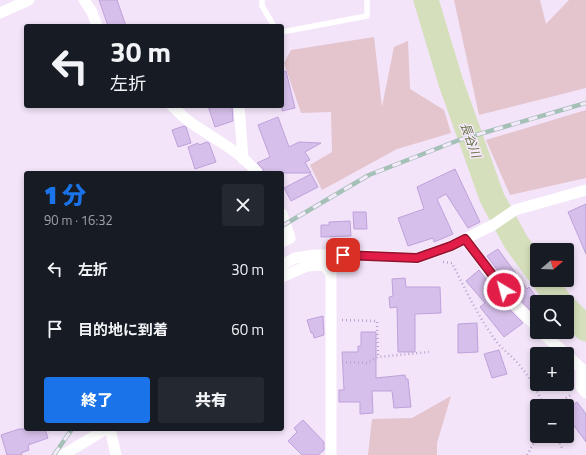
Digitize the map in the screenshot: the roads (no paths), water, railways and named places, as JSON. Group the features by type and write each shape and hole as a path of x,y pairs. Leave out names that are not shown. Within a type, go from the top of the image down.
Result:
{"street":[{"path":"0,13 29,0"},
{"path":"84,0 92,12 96,24"},
{"path":"176,108 186,119 226,146 243,159 255,171"},
{"path":"239,108 243,159"},
{"path":"284,264 295,258 314,255 358,255 417,258 451,246 493,224 515,210 586,190"},
{"path":"284,220 290,238 284,241"},
{"path":"465,239 513,303 530,320"},
{"path":"284,276 308,266 324,265 332,274 331,455"},
{"path":"549,339 557,347"},
{"path":"574,362 581,368 584,390"},
{"path":"63,455 103,431"},
{"path":"110,431 116,455"}],"lane":[{"path":"262,0 262,6 273,24"},
{"path":"284,32 367,16 367,0"}],"waterway":[{"name":"長谷川","path":"426,0 451,83 492,198 516,242 530,261"},
{"name":"長谷川","path":"549,287 555,295"},
{"name":"長谷川","path":"574,316 586,329"}],"railway":[{"path":"284,225 369,175 459,140 586,103"},
{"path":"54,455 71,431"}]}
